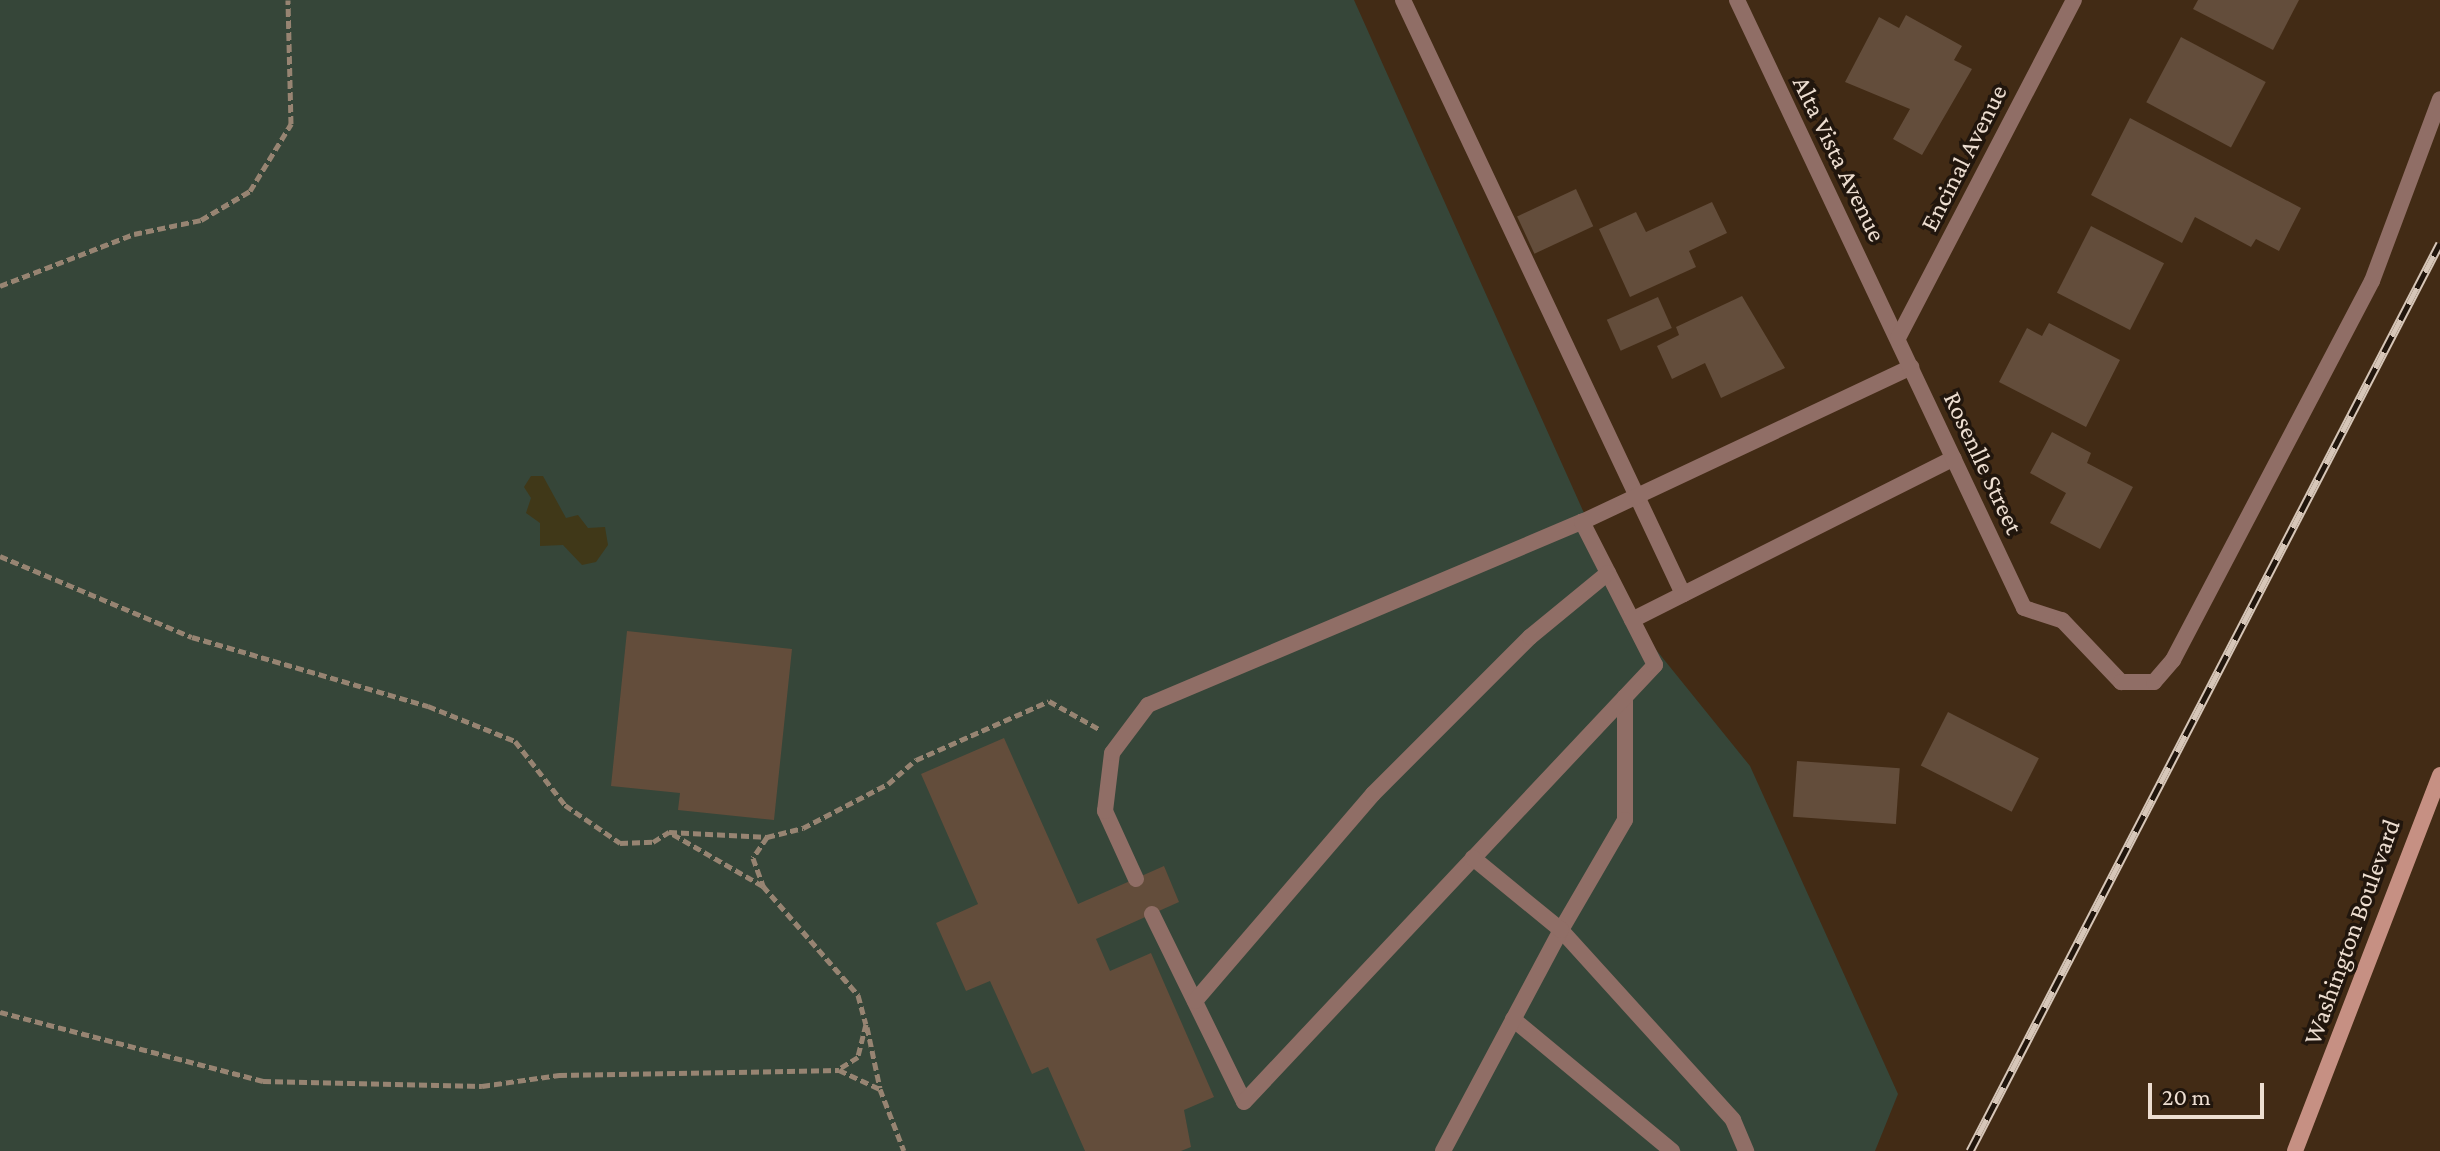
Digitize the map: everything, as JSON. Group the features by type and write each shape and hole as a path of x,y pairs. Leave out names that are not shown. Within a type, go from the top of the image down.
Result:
{"main road":[{"name":"Washington Boulevard","path":"2295,1151 2440,775"}],"street":[{"path":"1403,0 1683,594"},
{"name":"Alta Vista Avenue","path":"1737,0 1898,338"},
{"name":"Encinal Avenue","path":"1898,338 2074,0"},
{"name":"Rosenlle Street","path":"1898,338 2024,608 2062,620 2121,682 2154,682 2173,660 2372,281 2440,99"},
{"path":"1136,879 1105,811 1112,753 1148,705 1582,522 1911,367"},
{"path":"1632,620 1954,458"},
{"path":"1152,914 1244,1102 1655,665 1582,522"},
{"path":"1195,1001 1373,794 1530,637 1608,573"},
{"path":"1443,1151 1561,930 1625,820 1625,697"},
{"path":"1473,858 1561,930 1733,1120 1746,1151"},
{"path":"1513,1019 1673,1149"}],"path":[{"path":"0,286 134,234 201,220 250,191 291,124 288,0"},
{"path":"0,556 192,637 428,706 515,741 565,805 608,838 645,843 669,832 767,837 803,828 888,784 916,760 1049,701 1121,741"},
{"path":"669,832 763,886 843,974 866,1024 880,1089 904,1151"},
{"path":"763,886 753,858 767,837"},
{"path":"0,1012 263,1081 482,1086 559,1075 839,1070 880,1089"},
{"path":"839,1070 858,1057 866,1024"}],"green space":[{"path":"0,0 1354,0 1632,620 1750,766 1898,1094 1875,1151 0,1151"}],"sand":[{"path":"531,476 543,476 566,518 578,515 588,528 605,527 608,545 596,562 582,565 563,545 540,546 540,523 526,513 531,498 524,487"}],"building":[{"path":"2198,0 2299,0 2273,50 2193,9"},
{"path":"1906,15 1962,46 1954,60 1972,69 1922,155 1893,139 1910,109 1845,82 1879,17 1899,28"},
{"path":"2181,37 2266,82 2231,147 2146,102"},
{"path":"2130,118 2301,208 2279,251 2256,239 2251,247 2195,217 2182,243 2091,195"},
{"path":"1576,189 1593,226 1534,254 1517,216"},
{"path":"1712,202 1727,233 1689,251 1696,267 1630,297 1599,229 1636,212 1646,232"},
{"path":"2091,226 2164,263 2130,330 2057,293"},
{"path":"1742,296 1785,368 1721,398 1705,363 1672,379 1657,346 1679,335 1676,327"},
{"path":"1658,297 1672,328 1621,351 1607,320"},
{"path":"2049,323 2120,360 2086,427 1999,382 2027,328 2042,336"},
{"path":"2052,432 2091,453 2087,463 2133,487 2100,549 2050,523 2066,493 2030,473"},
{"path":"627,631 792,649 774,820 678,810 680,793 611,786"},
{"path":"1948,712 2039,758 2012,812 1921,765"},
{"path":"1004,738 1078,904 1164,866 1179,902 1096,939 1110,971 1151,953 1214,1097 1184,1110 1191,1147 1181,1151 1085,1151 1048,1067 1032,1074 990,981 966,991 936,923 978,904 921,774"},
{"path":"1797,761 1900,768 1896,824 1793,817"}],"railway":[{"path":"1970,1151 2440,243"}]}
